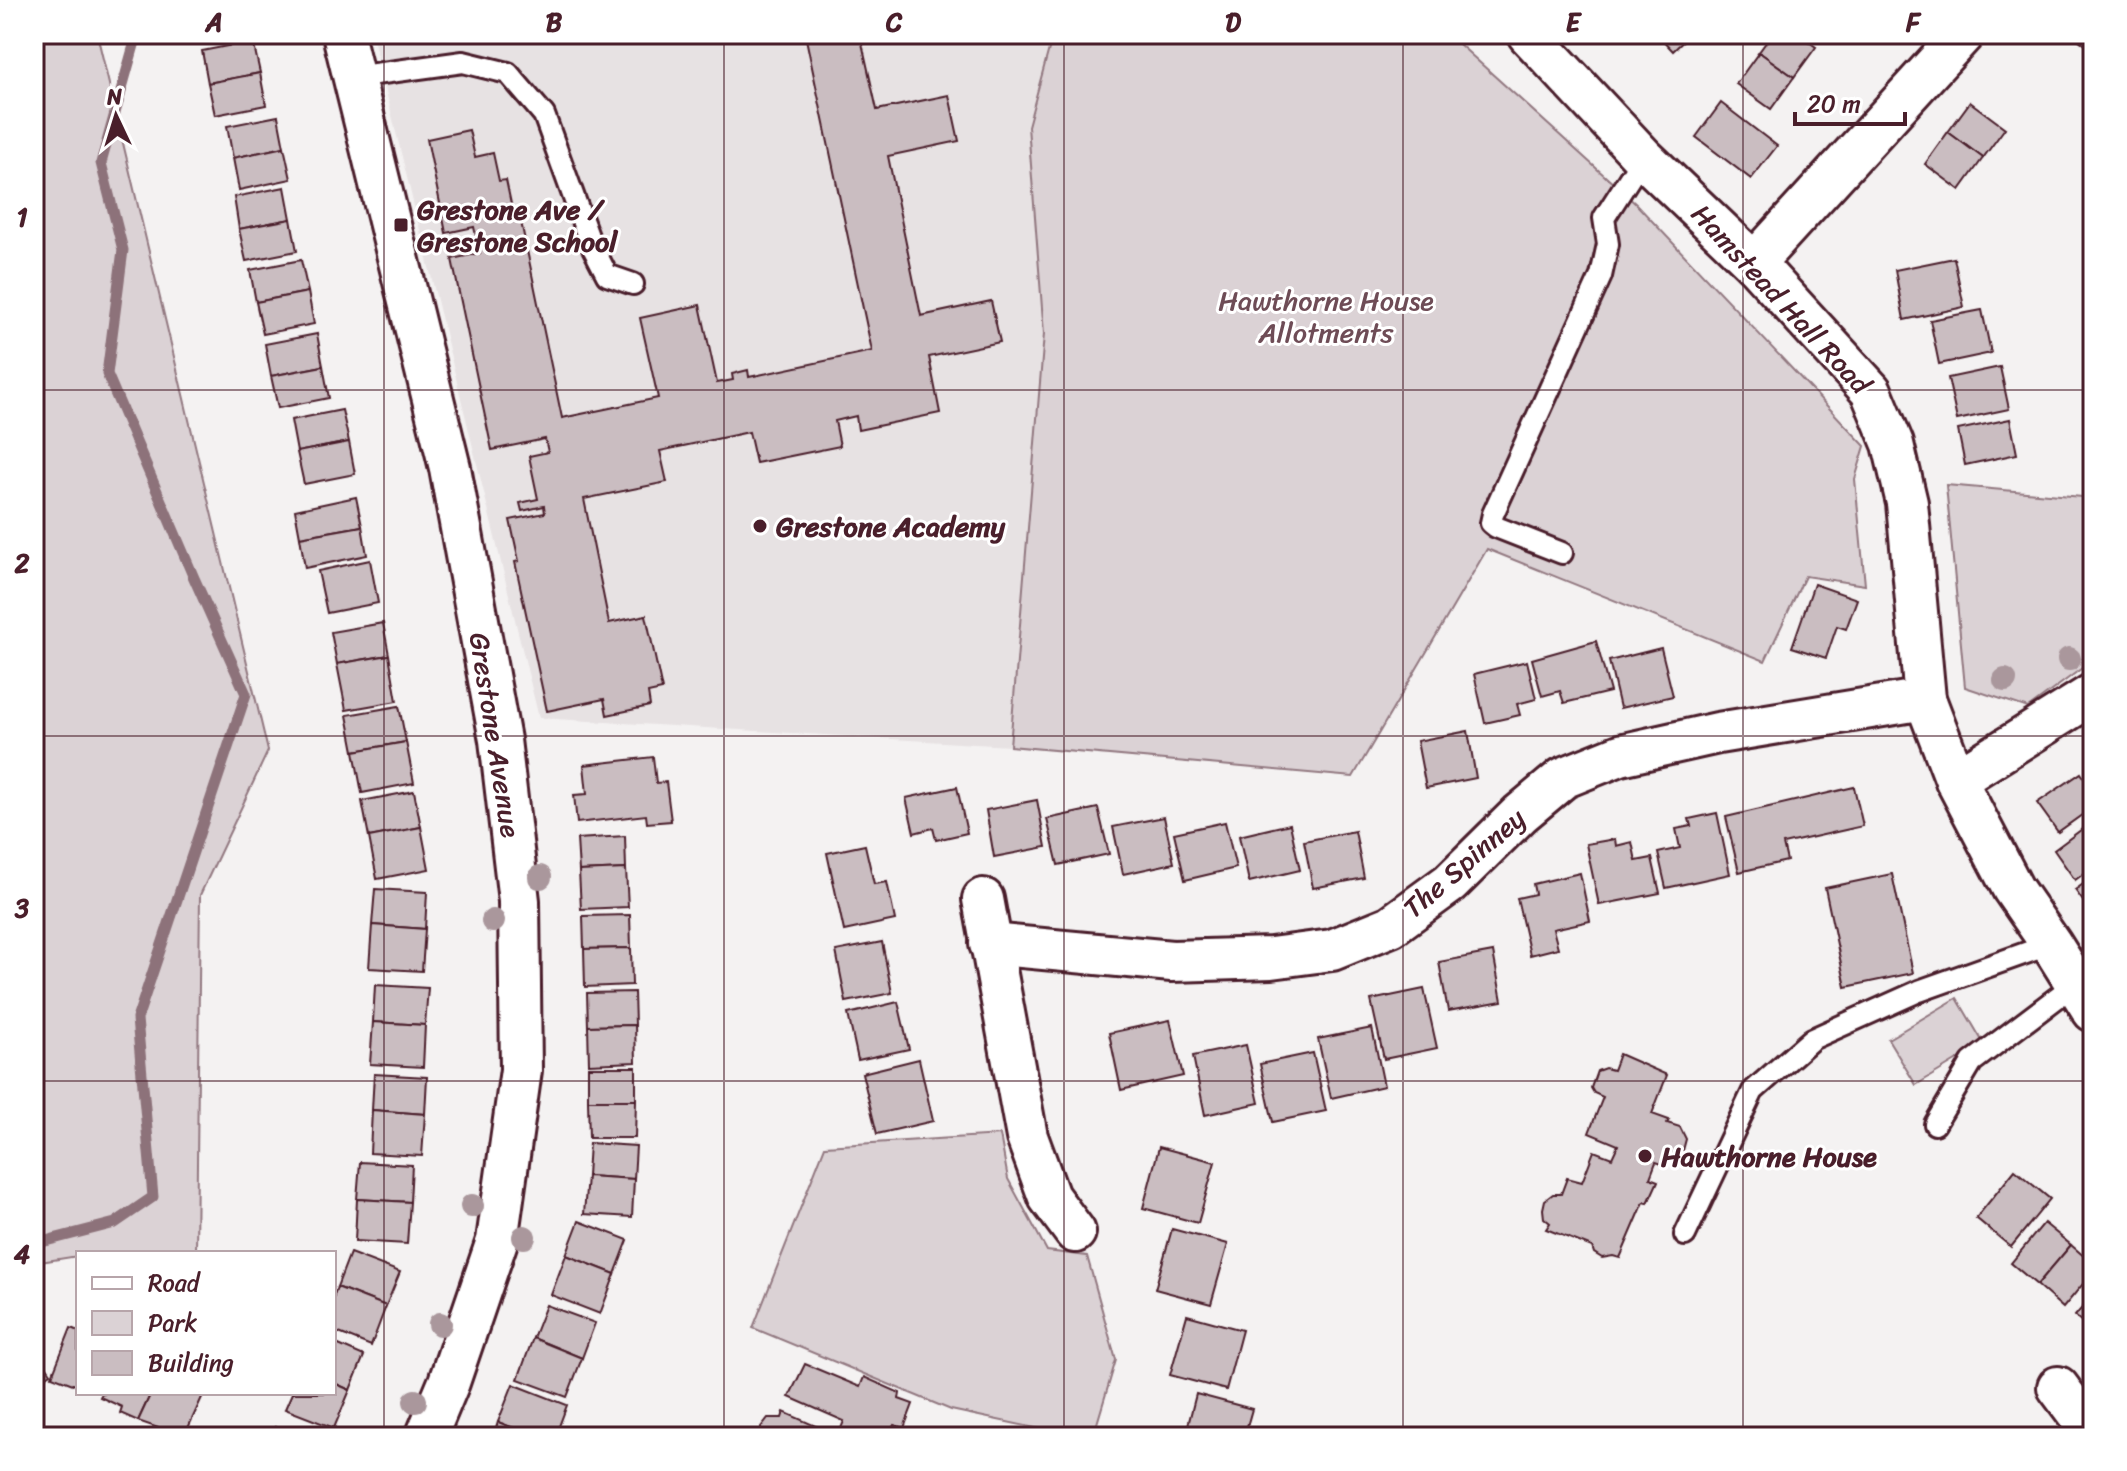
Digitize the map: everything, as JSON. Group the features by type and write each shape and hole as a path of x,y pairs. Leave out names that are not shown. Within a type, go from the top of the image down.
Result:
{"street":[{"name":"Grestone Avenue","path":"343,34 450,468 500,740 519,901 521,1070 497,1241 449,1382 426,1437"},
{"name":"Hamstead Hall Road","path":"1528,34 1643,157 1754,263 1871,391 1893,444 1907,503 1925,699 1956,780 2013,889 2084,998"},
{"path":"1754,263 1963,34"},
{"path":"1956,780 2093,694"},
{"name":"The Spinney","path":"990,944 1172,961 1271,958 1332,950 1391,926 1450,883 1520,814 1563,778 1620,755 1718,733 1925,699"},
{"path":"983,899 1027,1137 1049,1197 1075,1232"},
{"path":"2058,1387 2093,1434"}],"lane":[{"path":"353,77 463,62 508,73 544,115 590,242 607,275 633,284"},
{"path":"1562,553 1491,523 1601,276 1608,244 1604,218 1643,157"},
{"path":"1685,1235 1753,1091 1812,1039 1919,991 2051,944"},
{"path":"1935,1124 1972,1062 2084,998"}],"shaded area":[{"name":"Grestone Academy","path":"372,34 1053,34 1028,126 1044,334 1010,746 539,718"}],"green space":[{"path":"34,34 97,34 268,751 200,895 196,1251 76,1251 76,1256 34,1263"},
{"name":"Hawthorne House Allotments","path":"1053,34 1448,34 1637,205 1865,446 1855,479 1865,585 1805,576 1765,661 1487,549 1353,777 1010,746 1044,334 1028,126"},
{"path":"1946,485 2093,498 2093,660 2028,708 1965,687"},
{"path":"1957,998 1984,1044 1916,1085 1888,1039"},
{"path":"1000,1135 1008,1179 1047,1251 1087,1256 1116,1360 1093,1437 1078,1437 951,1410 753,1328 825,1146"}],"building":[{"path":"198,34 242,34 199,41"},
{"path":"805,34 860,34 877,110 949,95 959,141 888,156 921,316 991,301 1000,342 929,357 940,413 858,430 856,416 835,421 840,446 756,463 749,432 660,451 667,482 584,499 609,623 646,615 662,690 648,693 650,706 607,715 604,699 547,711 515,562 519,561 510,520 545,513 544,506 522,511 520,503 538,499 529,456 548,452 545,439 492,450 452,259 480,253 474,227 446,233 427,139 469,130 475,157 493,153 499,181 506,180 514,218 520,217 562,418 658,398 640,318 700,305 717,383 733,380 732,374 748,370 749,377 872,351"},
{"path":"1657,34 1691,34 1673,51"},
{"path":"1772,34 1798,34 1816,47 1794,77 1759,52"},
{"path":"2093,34 2093,51 2074,36"},
{"path":"253,41 260,73 208,83 202,51"},
{"path":"1759,52 1794,77 1771,109 1736,84"},
{"path":"260,73 266,105 215,115 208,83"},
{"path":"1970,102 2005,128 1983,158 1948,132"},
{"path":"1721,103 1777,146 1751,179 1696,137"},
{"path":"278,116 284,147 233,158 227,126"},
{"path":"1948,132 1983,158 1960,190 1925,164"},
{"path":"284,147 291,179 239,190 233,158"},
{"path":"285,187 291,219 239,229 234,197"},
{"path":"291,219 297,251 246,261 239,229"},
{"path":"2093,236 2093,272 2092,273 2084,238"},
{"path":"1954,258 1964,307 1904,320 1895,270"},
{"path":"301,260 308,292 256,302 250,270"},
{"path":"308,292 314,324 263,334 256,302"},
{"path":"1982,310 1991,353 1939,364 1930,320"},
{"path":"317,334 323,366 271,376 265,344"},
{"path":"323,366 329,398 278,408 271,376"},
{"path":"2000,367 2009,409 1957,420 1948,378"},
{"path":"342,410 349,442 297,452 291,420"},
{"path":"2010,419 2017,454 1965,465 1958,430"},
{"path":"349,442 355,474 304,484 297,452"},
{"path":"356,497 362,526 300,537 295,510"},
{"path":"362,526 367,555 305,568 300,537"},
{"path":"370,560 378,603 327,613 318,571"},
{"path":"1814,584 1857,599 1846,629 1837,626 1826,658 1792,647"},
{"path":"383,623 389,655 337,664 331,632"},
{"path":"1596,641 1610,692 1564,703 1560,691 1542,696 1532,659"},
{"path":"1661,648 1673,696 1620,708 1609,661"},
{"path":"389,655 397,701 346,710 337,664"},
{"path":"1527,661 1536,699 1517,704 1520,715 1485,723 1474,674"},
{"path":"399,706 406,742 354,751 347,715"},
{"path":"1468,731 1476,778 1426,788 1417,741"},
{"path":"406,742 414,783 362,793 354,751"},
{"path":"653,757 656,783 666,782 671,821 647,823 646,815 577,823 574,795 587,794 584,765"},
{"path":"2081,773 2093,790 2093,807 2058,832 2037,803"},
{"path":"957,787 967,833 936,840 933,828 914,833 906,798"},
{"path":"1854,787 1863,826 1783,844 1787,861 1739,872 1726,817"},
{"path":"414,791 421,827 369,837 362,801"},
{"path":"1037,800 1046,847 994,857 986,810"},
{"path":"1098,808 1109,854 1058,865 1047,819"},
{"path":"1717,813 1730,874 1666,888 1658,853 1680,848 1676,829 1691,826 1689,819"},
{"path":"1164,817 1174,863 1123,874 1113,827"},
{"path":"2093,821 2093,867 2075,880 2054,850"},
{"path":"1225,822 1236,868 1185,880 1174,833"},
{"path":"1290,824 1300,870 1249,882 1239,836"},
{"path":"421,827 429,869 377,879 369,837"},
{"path":"1355,831 1364,878 1313,888 1304,841"},
{"path":"625,836 626,869 579,871 577,839"},
{"path":"1615,839 1616,846 1632,842 1636,861 1652,858 1660,893 1599,905 1586,844"},
{"path":"865,845 874,884 887,882 895,920 844,931 827,853"},
{"path":"626,869 628,907 581,909 579,871"},
{"path":"1580,873 1590,921 1553,929 1558,948 1530,955 1517,898 1535,894 1533,884"},
{"path":"1892,874 1913,973 1846,987 1825,888"},
{"path":"2093,877 2093,915 2075,890"},
{"path":"375,889 427,892 425,929 372,925"},
{"path":"630,915 631,948 584,949 583,916"},
{"path":"372,925 425,929 422,971 369,968"},
{"path":"882,942 892,993 846,1002 836,951"},
{"path":"631,948 632,985 585,987 584,949"},
{"path":"1493,952 1502,1001 1448,1011 1439,962"},
{"path":"375,985 428,988 425,1025 373,1022"},
{"path":"1424,989 1437,1048 1384,1059 1371,1000"},
{"path":"634,992 635,1025 588,1026 587,993"},
{"path":"898,1002 909,1049 858,1060 848,1014"},
{"path":"1170,1020 1183,1076 1121,1090 1109,1033"},
{"path":"373,1022 425,1025 423,1067 370,1064"},
{"path":"635,1025 636,1062 589,1064 588,1026"},
{"path":"1372,1028 1384,1086 1331,1098 1318,1039"},
{"path":"1246,1045 1259,1103 1205,1115 1193,1056"},
{"path":"1313,1053 1326,1111 1273,1122 1260,1064"},
{"name":"Hawthorne House","path":"1619,1054 1667,1075 1652,1114 1680,1127 1686,1139 1682,1154 1664,1158 1662,1164 1656,1162 1650,1178 1658,1181 1648,1203 1644,1202 1620,1258 1602,1258 1594,1253 1592,1247 1546,1229 1550,1223 1544,1218 1543,1209 1545,1200 1553,1194 1561,1194 1567,1178 1582,1182 1594,1151 1612,1158 1618,1145 1589,1133 1603,1097 1591,1088 1597,1071 1605,1068 1613,1070"},
{"path":"919,1059 933,1121 877,1134 862,1073"},
{"path":"588,1067 636,1067 636,1100 588,1100"},
{"path":"374,1074 427,1077 425,1114 372,1110"},
{"path":"588,1100 636,1100 635,1138 589,1138"},
{"path":"372,1110 425,1114 422,1156 370,1153"},
{"path":"589,1143 636,1146 634,1179 587,1176"},
{"path":"1159,1147 1215,1162 1198,1223 1143,1208"},
{"path":"360,1162 412,1165 410,1202 357,1199"},
{"path":"2015,1170 2050,1199 2011,1247 1976,1218"},
{"path":"587,1176 634,1179 632,1217 584,1214"},
{"path":"357,1199 410,1202 407,1244 355,1241"},
{"path":"579,1221 628,1240 615,1274 566,1255"},
{"path":"2044,1223 2071,1245 2037,1285 2011,1263"},
{"path":"1172,1229 1228,1244 1211,1304 1155,1289"},
{"path":"2071,1245 2093,1264 2093,1272 2063,1308 2037,1285"},
{"path":"350,1253 400,1272 386,1306 337,1287"},
{"path":"566,1255 615,1274 600,1314 551,1295"},
{"path":"337,1287 386,1306 371,1346 336,1332"},
{"path":"2093,1295 2093,1332 2075,1316"},
{"path":"546,1305 595,1323 582,1358 533,1338"},
{"path":"1187,1315 1242,1330 1226,1390 1170,1375"},
{"path":"71,1328 76,1330 76,1385 52,1376"},
{"path":"533,1338 582,1358 567,1397 518,1379"},
{"path":"336,1344 364,1356 350,1390 336,1384"},
{"path":"36,1351 51,1373 34,1385 34,1353"},
{"path":"805,1364 860,1387 864,1377 900,1393 899,1399 913,1404 904,1428 894,1425 888,1437 763,1437 761,1427 768,1418 782,1418 784,1412 838,1436 844,1421 789,1397"},
{"path":"336,1384 350,1390 334,1428 285,1409 291,1395 336,1395"},
{"path":"513,1384 567,1405 555,1437 537,1437 498,1422"},
{"path":"1196,1394 1252,1409 1244,1437 1185,1437"},
{"path":"150,1395 138,1421 120,1413 122,1407 100,1397"},
{"path":"150,1395 203,1395 184,1437 138,1421"},
{"path":"498,1422 537,1437 493,1437"},
{"path":"275,1427 296,1437 270,1437"}],"waterway":[{"path":"34,1244 115,1223 153,1197 137,1019 246,694 107,374 123,250 101,163 135,34"}],"place":[{"name":"Grestone Ave / Grestone School","path":"401,225"},
{"name":"Grestone Academy","path":"760,526"},
{"name":"Hawthorne House","path":"1645,1156"}]}
